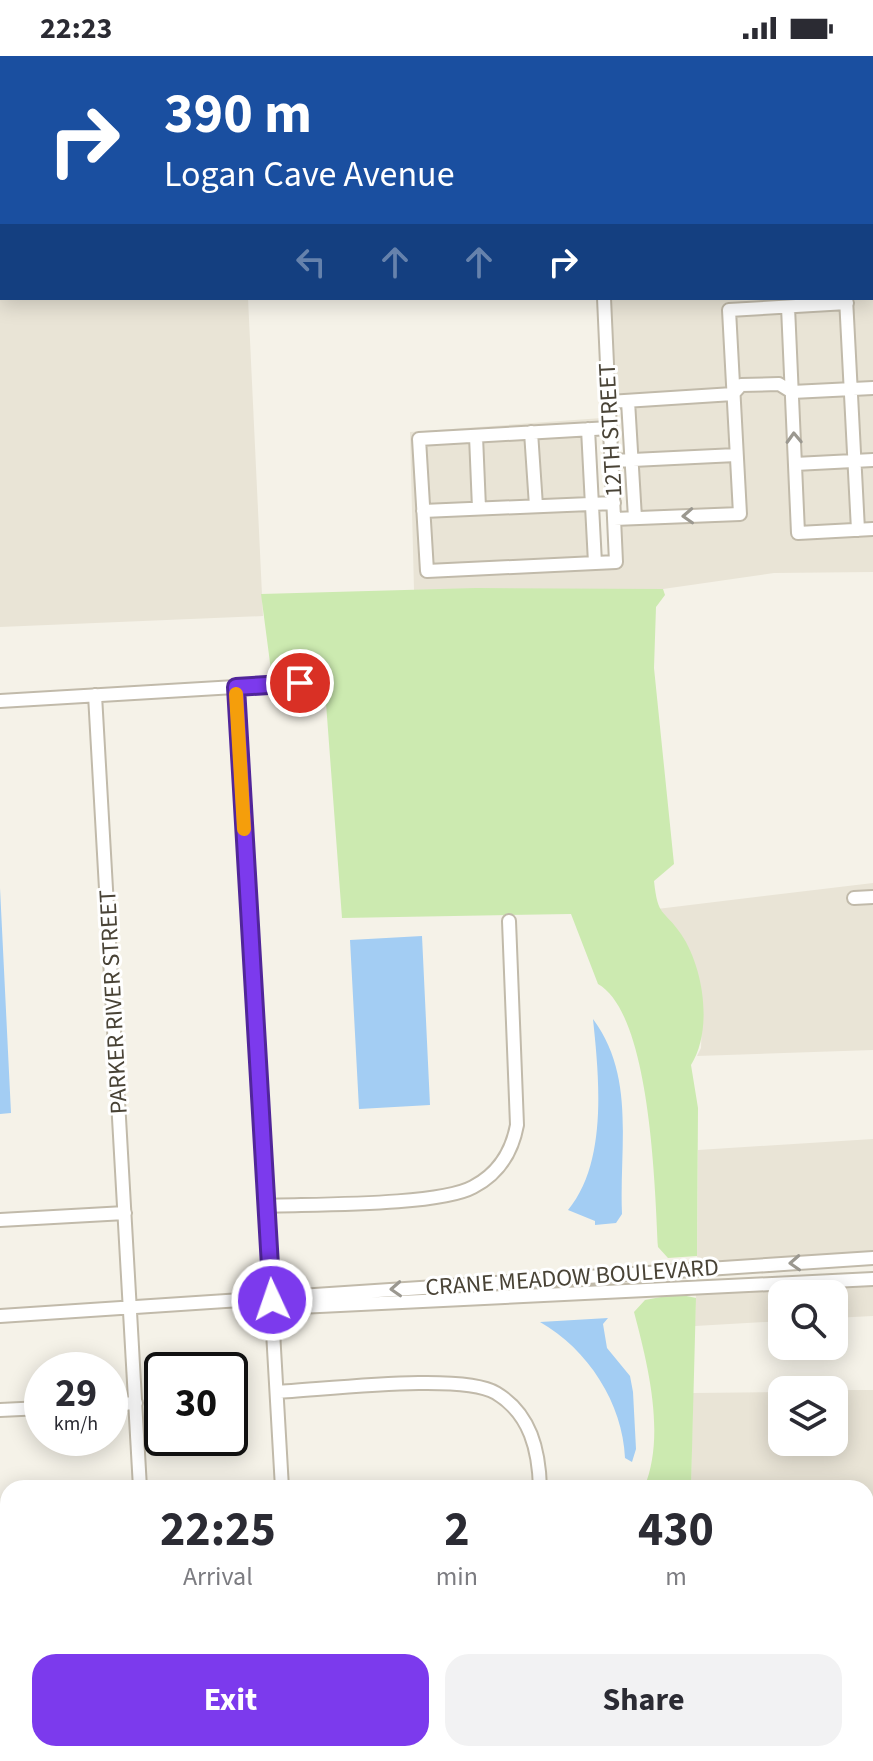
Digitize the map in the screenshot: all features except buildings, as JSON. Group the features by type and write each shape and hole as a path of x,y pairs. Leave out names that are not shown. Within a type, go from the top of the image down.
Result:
{"street":[{"name":"12TH STREET","path":"595,563 616,562 604,300"},
{"path":"614,519 740,514 729,310 846,301 858,530"},
{"path":"788,307 798,533 873,529"},
{"path":"609,402 733,394 741,385 779,384 792,392 873,388"},
{"path":"628,401 635,518"},
{"path":"588,429 595,563 427,571 419,439 531,432 588,429 610,428"},
{"path":"531,432 536,506"},
{"path":"476,436 479,508"},
{"path":"612,461 736,455"},
{"path":"795,464 873,460"},
{"path":"423,511 614,503"},
{"path":"0,701 300,683"},
{"path":"236,687 282,1480"},
{"name":"PARKER RIVER STREET","path":"95,695 140,1480"},
{"path":"854,898 873,897"},
{"path":"266,1206 445,1197 475,1187 499,1167 513,1142 517,1125 509,921"},
{"path":"0,1220 125,1213"},
{"name":"CRANE MEADOW BOULEVARD","path":"0,1316 873,1258"},
{"name":"CRANE MEADOW BOULEVARD","path":"272,1300 299,1307 873,1279"},
{"path":"277,1392 458,1383 495,1392 533,1433 539,1480"},
{"path":"128,1403 136,1403"},
{"path":"0,1410 24,1409"}],"shaded area":[{"path":"0,300 248,300 263,616 0,627"},
{"path":"610,300 802,300 723,305 727,388 614,396"},
{"path":"852,300 873,300 873,382 857,383"},
{"path":"842,310 846,383 797,385 794,313"},
{"path":"783,314 786,381 779,378 738,380 734,316"},
{"path":"603,382 604,422 414,434 421,576 621,568 620,525 745,519 739,396 743,391 778,390 787,395 799,539 873,536 873,572 774,573 663,589 414,590 410,432 602,418"},
{"path":"873,394 873,454 860,455 857,395"},
{"path":"847,396 849,455 800,458 798,398"},
{"path":"728,400 731,450 637,454 634,407"},
{"path":"583,435 586,498 541,500 537,438"},
{"path":"526,439 530,501 484,502 482,442"},
{"path":"471,442 473,503 428,504 425,445"},
{"path":"731,462 734,508 640,512 638,466"},
{"path":"873,466 873,523 864,524 861,467"},
{"path":"850,467 853,524 803,526 801,470"},
{"path":"587,511 589,557 432,564 428,517"},
{"path":"873,883 873,890 848,892 849,904 873,903 873,1050 697,1056 701,1048 702,1017 681,935 657,909"},
{"path":"873,1139 873,1252 697,1263 698,1150"},
{"path":"873,1285 873,1316 848,1317 848,1286"},
{"path":"768,1290 768,1322 695,1326 696,1294"},
{"path":"848,1390 873,1390 873,1480 691,1480 693,1393 768,1392 768,1456 848,1456"}],"green space":[{"path":"476,588 663,589 665,595 656,607 654,668 674,864 654,881 662,912 689,948 703,999 702,1035 691,1065 698,1108 697,1256 668,1258 658,1247 652,1146 639,1065 629,1030 616,1002 598,984 571,914 342,918 326,703 274,700 273,691 305,689 305,677 272,678 261,594"},
{"path":"677,1294 696,1298 691,1480 646,1480 654,1446 654,1423 649,1377 634,1312 645,1300"}],"water":[{"path":"0,888 11,1113 0,1114"},
{"path":"422,936 430,1105 359,1109 350,940"},
{"path":"593,1019 615,1065 623,1138 622,1214 616,1223 595,1225 595,1221 568,1210 590,1168 595,1144 598,1092"},
{"path":"608,1318 603,1324 607,1348 630,1376 633,1392 636,1449 632,1462 625,1458 618,1418 600,1380 573,1347 540,1322"}],"slow traffic":[{"path":"236,694 244,829"}],"route":[{"path":"272,1300 236,687 300,683"}]}
